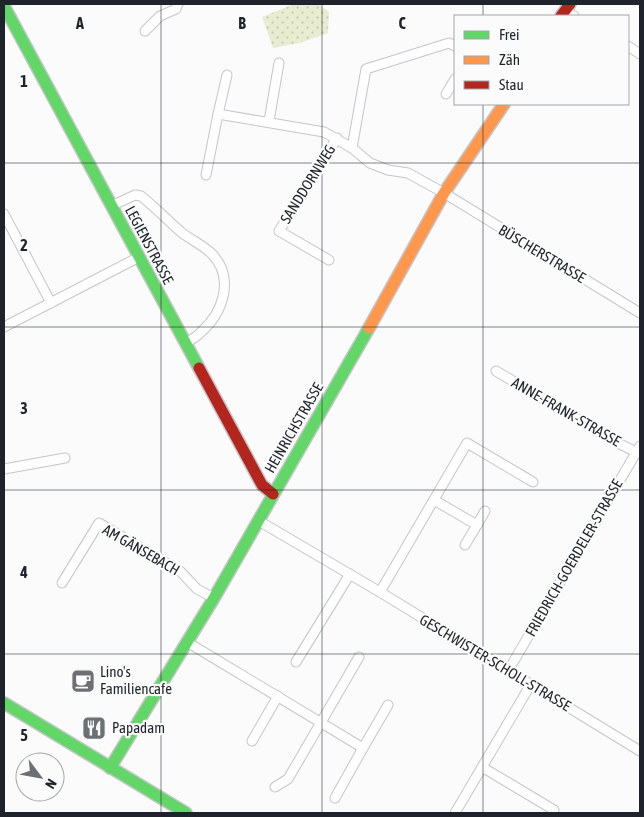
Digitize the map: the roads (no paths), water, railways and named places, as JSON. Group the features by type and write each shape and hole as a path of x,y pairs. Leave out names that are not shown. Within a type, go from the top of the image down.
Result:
{"street":[{"path":"145,31 160,16 176,9 178,4"},
{"name":"LEGIENSTRASSE","path":"4,6 262,485 273,494"},
{"name":"SANDDORNWEG","path":"352,148 366,69 449,43 454,46"},
{"path":"629,47 640,54"},
{"path":"269,121 279,64"},
{"path":"206,175 227,75"},
{"path":"446,94 454,81"},
{"name":"HEINRICHSTRASSE","path":"110,768 214,598 398,278 444,193 503,105"},
{"name":"SANDDORNWEG","path":"218,114 269,121 324,132 352,148 370,163 388,170 408,173 444,193"},
{"name":"SANDDORNWEG","path":"329,260 279,231 336,138"},
{"name":"BÜSCHERSTRASSE","path":"444,193 640,313"},
{"path":"112,206 135,195 141,196 181,232 213,255 220,265 225,282 221,304 200,334 186,343"},
{"path":"4,214 51,303"},
{"path":"4,327 139,257"},
{"name":"ANNE-FRANK-STRASSE","path":"496,371 618,443 639,451"},
{"path":"380,592 467,443 534,482"},
{"name":"FRIEDRICH-GOERDELER-STRASSE","path":"508,670 639,451"},
{"path":"4,469 65,458"},
{"path":"434,500 477,525"},
{"path":"465,545 485,511"},
{"name":"GESCHWISTER-SCHOLL-STRASSE","path":"258,521 380,592 640,751"},
{"name":"AM GÄNSEBACH","path":"62,583 99,524 180,571 197,589 214,598"},
{"path":"296,662 350,574"},
{"path":"187,642 363,748"},
{"path":"275,786 288,779 360,657"},
{"path":"455,813 531,684"},
{"path":"252,741 278,696"},
{"path":"4,703 186,813"},
{"path":"335,798 388,705"},
{"path":"482,767 554,810"}],"place":[{"name":"Lino's Familiencafe","path":"83,681"},
{"name":"Papadam","path":"94,728"}]}
